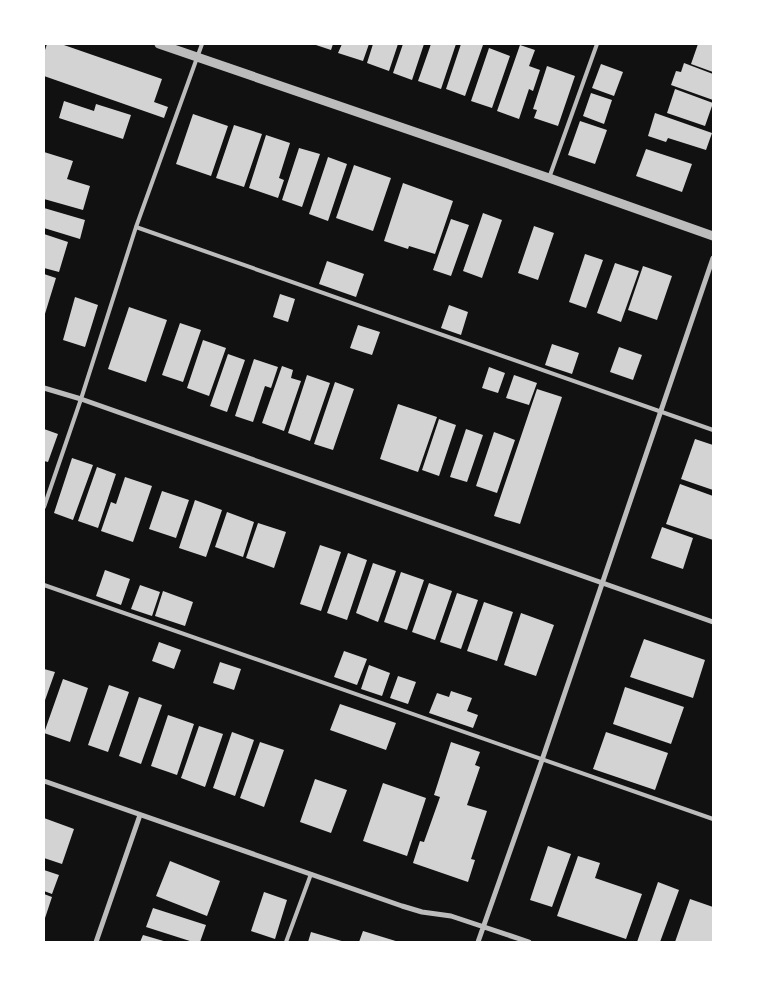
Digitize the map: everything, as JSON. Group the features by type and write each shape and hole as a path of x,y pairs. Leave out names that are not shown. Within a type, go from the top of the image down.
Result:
{"street":[{"path":"159,44 713,236"},
{"path":"478,942 713,258"},
{"path":"44,388 81,399 713,622"},
{"path":"44,781 411,909 451,916 529,942"},
{"path":"96,942 140,815"}],"lane":[{"path":"44,507 136,227 202,44"},
{"path":"549,178 598,44"},
{"path":"136,227 713,430"},
{"path":"44,585 713,819"},
{"path":"286,942 311,874"}],"building":[{"path":"47,44 61,44 162,79 154,102 168,107 164,118 44,76 44,53"},
{"path":"313,44 333,44 331,50"},
{"path":"342,44 369,44 363,61 338,53"},
{"path":"373,44 398,44 389,71 367,63"},
{"path":"403,44 424,44 412,80 393,73"},
{"path":"431,44 456,44 441,89 418,81"},
{"path":"461,44 483,45 465,96 446,89"},
{"path":"698,44 713,44 713,72 691,64"},
{"path":"520,45 535,50 529,66 540,70 533,91 529,89 519,119 497,111"},
{"path":"489,48 510,56 492,108 471,101"},
{"path":"684,63 713,74 713,100 671,85 676,71 681,72"},
{"path":"601,64 623,72 614,96 592,88"},
{"path":"547,66 575,76 558,126 534,118 537,110 533,109"},
{"path":"675,89 713,103 705,126 667,113"},
{"path":"591,93 612,100 604,124 583,116"},
{"path":"64,101 94,111 96,104 131,115 123,139 59,118"},
{"path":"655,113 712,133 706,150 668,138 666,142 648,136"},
{"path":"193,114 228,126 211,176 176,164"},
{"path":"580,121 607,130 595,164 568,155"},
{"path":"234,125 262,134 244,187 216,178"},
{"path":"266,135 290,143 279,178 284,180 278,198 249,188"},
{"path":"299,148 320,154 302,207 282,200"},
{"path":"646,149 692,164 682,192 636,176"},
{"path":"44,152 73,161 67,179 90,186 83,210 44,199"},
{"path":"328,157 347,164 328,221 309,214"},
{"path":"354,165 391,178 373,231 336,218"},
{"path":"403,183 453,201 435,254 409,246 408,249 384,241"},
{"path":"44,208 85,220 80,239 44,228"},
{"path":"483,213 502,220 482,278 463,271"},
{"path":"451,219 469,225 451,276 433,270"},
{"path":"534,226 554,233 538,280 518,273"},
{"path":"44,234 68,242 59,272 44,268"},
{"path":"585,254 603,260 586,308 569,302"},
{"path":"327,261 364,274 356,297 319,284"},
{"path":"615,263 639,271 621,322 597,313"},
{"path":"643,266 672,276 657,320 628,310"},
{"path":"44,274 56,278 44,317"},
{"path":"280,294 295,299 288,322 273,317"},
{"path":"75,297 98,305 85,347 63,340"},
{"path":"449,305 468,312 461,335 441,328"},
{"path":"129,307 167,320 146,382 108,369"},
{"path":"180,323 201,330 183,382 162,375"},
{"path":"358,325 380,332 372,355 350,348"},
{"path":"203,340 226,348 209,396 187,388"},
{"path":"552,344 579,353 572,374 545,365"},
{"path":"619,347 642,355 633,380 610,372"},
{"path":"228,354 245,360 227,412 210,406"},
{"path":"254,359 278,367 271,388 265,386 253,422 235,416"},
{"path":"282,366 293,370 291,378 301,381 284,431 262,423"},
{"path":"489,367 505,373 498,393 482,388"},
{"path":"307,375 330,383 310,441 288,433"},
{"path":"514,375 537,383 529,405 506,398"},
{"path":"335,382 354,389 333,450 314,444"},
{"path":"537,389 562,397 520,524 494,516"},
{"path":"398,404 437,417 418,472 380,459"},
{"path":"439,419 456,425 439,476 422,470"},
{"path":"44,429 58,434 48,462 44,461"},
{"path":"466,429 483,435 467,482 450,477"},
{"path":"494,432 515,440 497,493 476,486"},
{"path":"695,439 713,445 713,490 681,479"},
{"path":"72,458 93,465 73,520 54,513"},
{"path":"97,467 116,474 98,528 78,521"},
{"path":"125,477 152,486 133,542 101,531 111,502 116,504"},
{"path":"680,484 713,496 713,540 666,524"},
{"path":"162,491 189,500 176,538 149,529"},
{"path":"195,500 222,510 206,557 179,548"},
{"path":"227,512 254,522 243,557 215,547"},
{"path":"258,523 286,532 274,568 246,558"},
{"path":"662,527 693,538 683,569 651,558"},
{"path":"320,545 341,552 321,611 300,604"},
{"path":"348,553 367,560 347,620 327,613"},
{"path":"373,563 396,571 378,622 356,613"},
{"path":"105,570 130,579 121,605 96,596"},
{"path":"401,572 424,580 407,630 384,622"},
{"path":"429,583 452,591 435,640 412,632"},
{"path":"140,585 160,592 152,616 131,609"},
{"path":"163,591 193,602 185,626 155,616"},
{"path":"457,593 478,600 461,649 440,642"},
{"path":"484,602 513,612 497,661 467,651"},
{"path":"521,613 554,625 536,676 504,665"},
{"path":"644,639 705,660 693,698 630,677"},
{"path":"159,642 181,650 174,669 152,661"},
{"path":"344,651 367,659 357,685 334,677"},
{"path":"220,662 241,669 234,690 213,683"},
{"path":"369,665 390,673 382,696 361,689"},
{"path":"44,669 55,672 44,703"},
{"path":"398,676 416,682 408,704 390,698"},
{"path":"63,679 88,688 70,742 44,733"},
{"path":"109,685 129,692 108,752 88,745"},
{"path":"625,687 684,707 671,744 613,724"},
{"path":"451,691 472,698 467,711 478,715 473,728 429,713 437,693 449,697"},
{"path":"139,697 162,705 141,764 119,756"},
{"path":"340,704 396,723 386,750 330,730"},
{"path":"168,715 194,724 177,775 151,766"},
{"path":"199,726 223,734 205,787 181,778"},
{"path":"232,732 254,740 235,796 213,788"},
{"path":"606,732 668,753 655,790 593,769"},
{"path":"260,742 284,750 264,807 240,798"},
{"path":"451,742 480,752 475,765 480,767 467,805 487,811 471,859 475,860 468,882 413,863 420,841 424,842 440,797 434,795"},
{"path":"315,779 347,790 331,833 300,822"},
{"path":"383,783 426,798 407,856 363,841"},
{"path":"44,818 74,829 62,864 44,858"},
{"path":"548,846 571,854 552,907 530,900"},
{"path":"578,856 600,863 595,878 642,894 626,939 557,916"},
{"path":"170,861 220,881 207,916 156,896"},
{"path":"44,870 59,875 52,894 44,891"},
{"path":"658,882 679,890 660,942 637,942"},
{"path":"264,892 287,900 275,939 251,931"},
{"path":"44,894 52,897 44,921"},
{"path":"690,899 713,907 713,942 675,942"},
{"path":"153,908 206,925 200,942 193,942 146,927"},
{"path":"363,931 399,942 359,942"},
{"path":"311,932 345,942 308,942"},
{"path":"143,935 167,942 140,942"}]}
